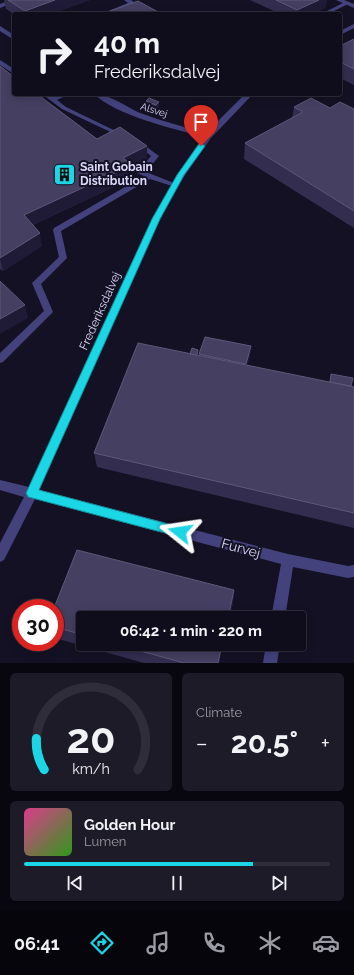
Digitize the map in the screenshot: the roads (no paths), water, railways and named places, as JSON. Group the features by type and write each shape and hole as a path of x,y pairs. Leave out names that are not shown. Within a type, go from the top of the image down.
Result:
{"street":[{"path":"339,0 354,6"},
{"path":"342,32 354,26"},
{"path":"0,28 12,37"},
{"name":"Alsvej","path":"101,96 139,116 208,136"},
{"name":"Frederiksdalvej","path":"0,556 32,493 156,219 175,185 208,136 248,96"},
{"name":"Furvej","path":"0,485 288,560 348,572 354,571"},
{"path":"279,611 288,560"},
{"path":"270,663 272,651"}],"lane":[{"path":"0,6 16,0"},
{"path":"109,12 132,3 126,0"},
{"path":"328,12 347,3"},
{"path":"0,62 12,71"},
{"path":"48,96 64,108 141,144 155,156 141,173 175,185"},
{"path":"52,99 61,96"},
{"path":"0,359 49,312 36,283 63,258 57,230 150,176"}],"place":[{"name":"Saint Gobain Distribution","path":"64,174"}]}
